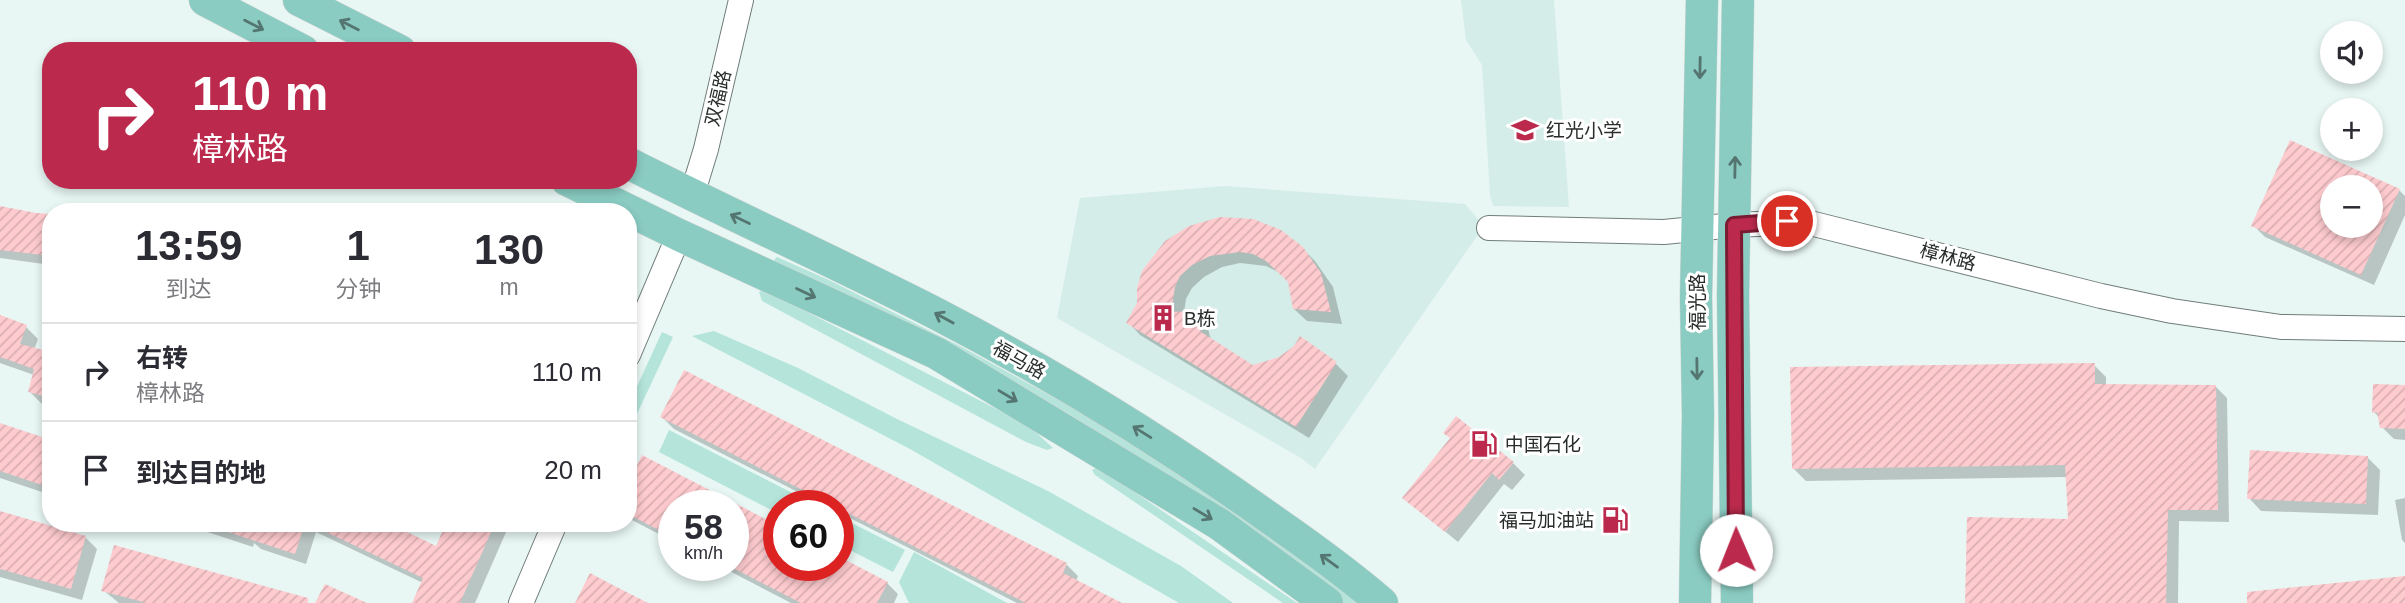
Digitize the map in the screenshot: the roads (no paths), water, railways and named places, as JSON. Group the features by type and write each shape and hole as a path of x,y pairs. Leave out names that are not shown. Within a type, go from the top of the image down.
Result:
{"main road":[{"path":"205,0 286,42"},
{"path":"299,0 382,42"},
{"name":"福光路","path":"1695,600 1697,229 1702,0"},
{"name":"福光路","path":"1737,603 1734,225 1738,0"},
{"name":"福马路","path":"637,168 935,313 1082,395 1251,504 1358,582 1382,603"},
{"name":"福马路","path":"585,189 613,203"},
{"name":"福马路","path":"637,215 936,353 1219,524 1327,603"}],"street":[{"name":"双福路","path":"692,195 706,149 741,0"},
{"name":"樟林路","path":"1489,228 1664,232 1797,221 1829,226 2101,296 2239,322 2280,327 2405,329"},
{"path":"637,334 679,236"},
{"path":"521,603 551,532"}],"place":[{"name":"红光小学","path":"1525,130"},
{"name":"B栋","path":"1163,318"},
{"name":"中国石化","path":"1484,444"},
{"name":"福马加油站","path":"1615,520"}]}
